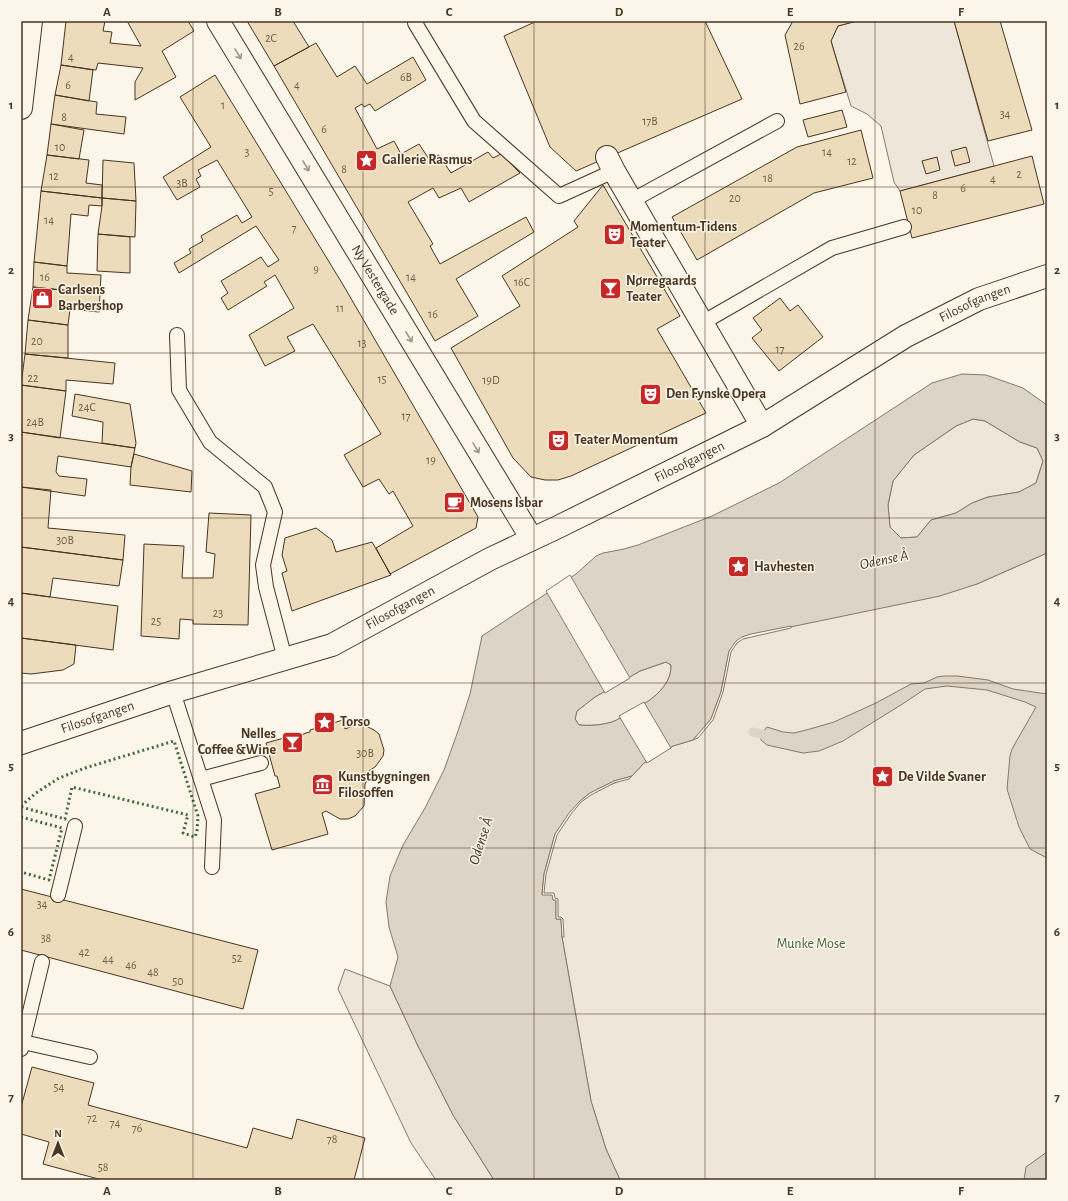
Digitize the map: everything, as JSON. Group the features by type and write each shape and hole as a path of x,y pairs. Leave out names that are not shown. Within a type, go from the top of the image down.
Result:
{"main road":[{"path":"21,108 31,21"},
{"name":"Ny Vestergade","path":"218,21 532,539"},
{"path":"610,164 762,426"},
{"name":"Filosofgangen","path":"21,743 173,692 332,645 490,559 762,426 906,336 979,299 1047,276"}],"lane":[{"path":"415,21 474,121 559,196 610,164"},
{"path":"631,201 777,121"},
{"path":"702,323 832,248 904,227"},
{"path":"177,335 178,390 210,442 265,488 275,512 264,566 266,587 285,659"},
{"path":"173,692 214,820 212,867"},
{"path":"201,779 261,763"},
{"path":"58,895 75,826"},
{"path":"42,962 22,1046 90,1058"}],"green space":[{"path":"857,21 954,21 994,166 900,191 894,182 881,126 867,114 851,106 831,41 838,26"},
{"path":"973,419 985,421 1020,442 1037,448 1043,461 1036,483 1019,492 988,497 972,503 956,513 931,520 917,537 901,538 890,527 888,505 893,481 914,455 956,426"},
{"name":"Munke Mose","path":"1047,553 1047,1180 620,1180 606,1149 591,1101 562,937 561,919 556,919 542,895 544,874 555,834 569,813 590,793 632,776 644,763 673,746 693,740 729,651 736,641 751,634 977,584"},
{"path":"666,662 671,665 667,681 657,694 643,705 612,722 596,725 579,725 575,719 577,711 595,697 640,671"},
{"path":"345,969 390,986 453,1115 494,1180 436,1180 411,1143 338,989"}],"water":[{"name":"Odense Å","path":"962,374 986,375 1023,388 1047,405 1047,553 977,584 940,596 742,637 729,651 721,692 711,719 693,740 673,746 644,763 632,776 614,781 590,793 580,801 555,834 544,874 542,894 553,895 553,900 556,899 556,919 561,919 562,937 591,1101 606,1149 620,1180 494,1180 453,1115 390,986 398,957 389,927 386,902 390,876 403,845 425,808 444,770 470,694 482,636 576,574 596,556 638,545 712,516 779,483 932,383","holes":["973,419 985,421 1020,442 1037,448 1043,461 1036,483 1019,492 988,497 972,503 956,513 931,520 917,537 901,538 890,527 888,505 893,481 914,455 956,426","666,662 671,665 670,673 663,688 657,694 636,709 612,722 596,725 579,725 575,719 577,711 595,697 640,671"]},
{"path":"944,676 988,680 1013,689 1047,694 1047,858 1030,849 1019,827 1007,789 1012,749 1036,707 1025,702 987,690 947,686 925,689 843,741 819,751 803,753 767,745 761,740 761,734 767,727 783,732 794,733 810,729 834,722 876,703 911,684 924,683 937,677"},
{"path":"1047,1152 1047,1180 1024,1180 1026,1167"}],"pier":[{"path":"570,575 630,678 605,693 546,591"},
{"path":"791,626 791,628 743,639 737,643 731,652 723,692 713,720 698,738 693,740 711,719 721,692 729,651 736,641 751,634"},
{"path":"644,702 671,748 647,763 619,716"},
{"path":"632,776 629,779 614,783 581,802 557,835 546,874 544,893 554,893 555,898 558,899 558,917 563,919 564,937 562,937 561,919 556,919 556,900 553,900 552,895 542,895 544,874 555,834 569,813 590,793 614,781"}],"building":[{"path":"66,21 105,21 103,31 112,32 110,43 141,46 127,21 188,21 194,31 162,51 176,77 135,100 135,82 143,68 98,63 96,70 61,65"},
{"path":"247,21 293,21 309,47 274,66"},
{"path":"537,21 705,21 742,99 576,171 550,147 504,36"},
{"path":"793,21 857,21 838,26 831,41 846,92 800,104 785,35"},
{"path":"954,21 1000,21 1032,130 988,141"},
{"path":"316,43 337,77 355,66 367,84 413,57 426,80 375,111 370,104 364,107 362,104 355,108 377,149 394,141 401,154 419,144 429,159 439,155 451,173 488,152 493,158 501,154 520,173 469,202 461,188 439,198 433,188 408,202 433,244 430,246 440,264 526,217 534,232 456,279 478,316 435,341 274,66"},
{"path":"61,65 93,70 89,101 55,95"},
{"path":"215,75 342,283 478,517 476,528 390,574 376,548 413,526 393,491 389,494 379,479 363,487 344,455 381,434 313,324 287,337 295,351 265,366 249,335 294,308 275,275 264,282 267,286 228,310 221,298 228,293 221,281 261,257 268,267 279,260 256,226 179,273 174,263 191,253 189,249 203,241 201,236 237,215 242,223 252,217 217,160 198,170 201,176 196,179 200,187 177,200 163,177 211,147 180,97"},
{"path":"55,95 97,102 96,114 126,117 124,134 51,124"},
{"path":"842,110 847,127 808,137 803,120"},
{"path":"51,124 84,130 79,159 47,155"},
{"path":"861,130 873,178 814,193 697,260 672,217 797,147"},
{"path":"966,147 970,162 955,166 951,151"},
{"path":"47,155 89,160 86,183 102,185 102,198 41,191"},
{"path":"1032,156 1044,204 912,238 900,191"},
{"path":"937,157 940,170 926,174 922,161"},
{"path":"103,160 134,163 136,201 102,198"},
{"path":"603,185 680,316 657,329 706,413 571,476 558,480 545,480 531,477 513,458 451,348 520,306 502,276 578,227 574,221"},
{"path":"41,191 102,198 102,206 89,205 88,216 71,214 67,266 34,262"},
{"path":"102,198 136,201 135,237 98,234"},
{"path":"98,234 130,237 130,273 97,271"},
{"path":"34,262 67,266 67,273 101,275 100,294 33,287"},
{"path":"33,287 100,294 99,312 70,309 68,325 28,320"},
{"path":"780,298 790,311 798,305 823,337 779,371 752,338 762,330 753,318"},
{"path":"28,320 68,325 68,358 25,354"},
{"path":"25,354 115,363 113,384 66,380 66,391 21,385"},
{"path":"21,385 66,391 60,438 21,432"},
{"path":"75,394 130,404 136,443 135,448 102,443 103,422 72,416"},
{"path":"21,432 135,448 131,467 58,456 56,472 59,476 87,479 85,496 21,487"},
{"path":"134,454 192,471 191,492 130,485 131,467"},
{"path":"21,487 51,490 48,528 125,535 123,560 21,547"},
{"path":"209,513 251,515 248,625 193,624 193,620 180,619 179,639 141,636 144,544 184,546 182,578 213,578 215,554 206,552"},
{"path":"316,528 332,540 336,552 372,542 391,575 292,611 282,573 287,571 282,555 285,538"},
{"path":"21,547 123,560 119,586 53,578 50,597 21,593"},
{"path":"21,593 118,606 113,650 21,638"},
{"path":"21,638 76,645 74,664 63,670 31,674 21,673"},
{"name":"Kunstbygningen Filosoffen","path":"343,720 345,729 360,725 374,730 379,734 384,750 383,756 376,766 369,771 368,779 365,784 364,806 355,816 348,819 340,819 326,811 322,813 328,834 272,850 255,794 280,787 277,776 275,776 266,743 298,734 299,736 310,732 310,730"},
{"path":"21,889 258,950 243,1009 21,950"},
{"path":"32,1067 94,1083 88,1105 247,1148 253,1128 292,1139 297,1119 365,1138 354,1180 102,1180 43,1164 49,1142 21,1134 21,1107"}],"waterway":[{"path":"753,732 773,737"}],"hedge":[{"path":"21,806 36,793 59,778 85,768 174,741 198,816 197,831 195,837 183,833 188,815 72,787 65,819 21,807"},
{"path":"21,817 62,828 49,880 21,872"}],"place":[{"name":"Gallerie Rasmus","path":"366,160"},
{"name":"Momentum-Tidens Teater","path":"614,235"},
{"name":"Nørregaards Teater","path":"610,289"},
{"name":"Carlsens Barbershop","path":"43,298"},
{"name":"Den Fynske Opera","path":"650,394"},
{"name":"Teater Momentum","path":"559,440"},
{"name":"Mosens Isbar","path":"454,503"},
{"name":"Havhesten","path":"739,567"},
{"name":"Torso","path":"325,722"},
{"name":"Nelles Coffee &Wine","path":"292,742"},
{"name":"De Vilde Svaner","path":"882,777"},
{"name":"Kunstbygningen Filosoffen","path":"322,785"}]}
